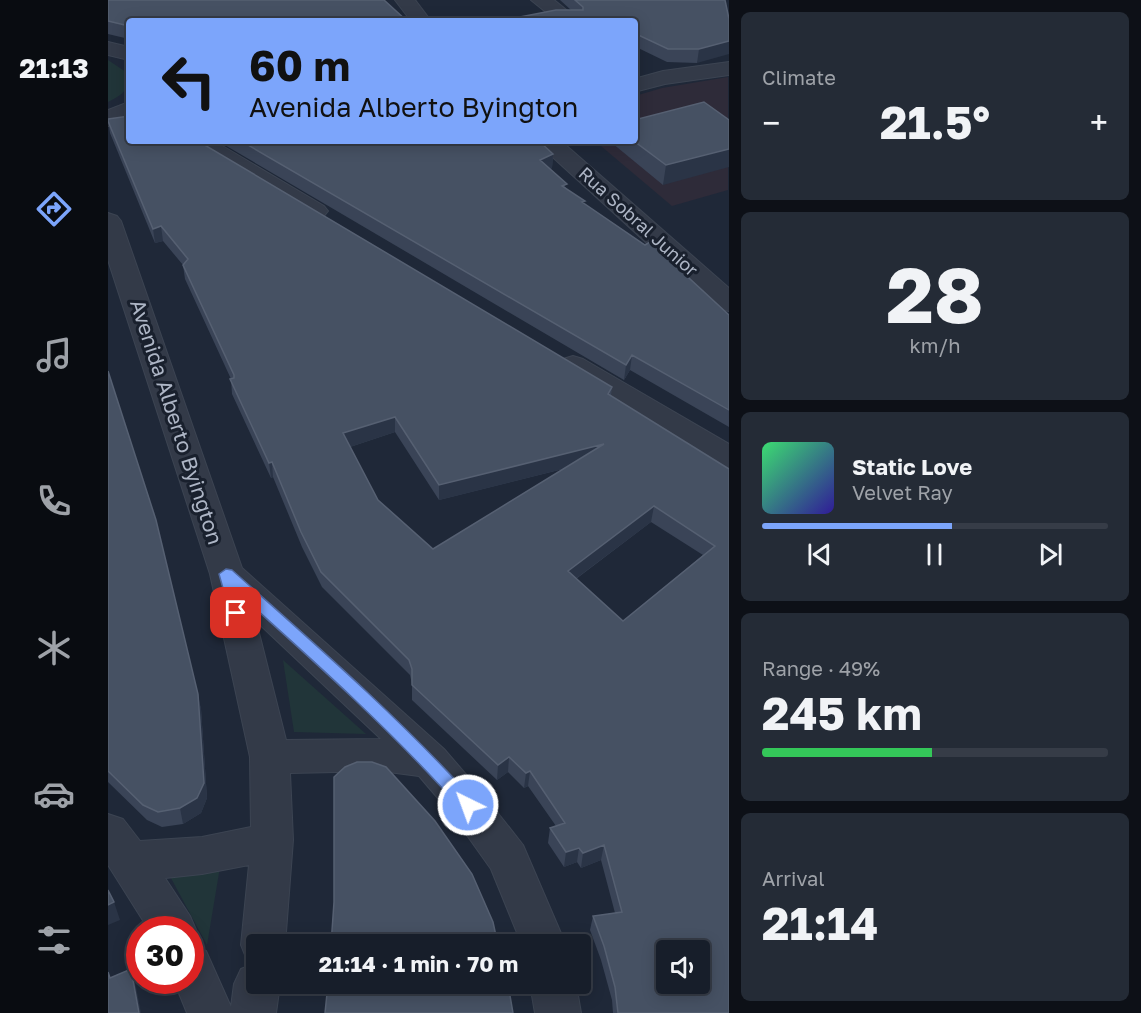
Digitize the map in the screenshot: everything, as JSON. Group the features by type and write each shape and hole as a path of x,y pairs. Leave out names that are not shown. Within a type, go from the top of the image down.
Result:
{"street":[{"path":"405,0 419,18"},
{"path":"542,0 566,18"},
{"path":"108,48 126,53"},
{"path":"638,64 663,78"},
{"path":"638,85 663,78 729,68"},
{"path":"108,119 126,110"},
{"path":"201,144 333,221"},
{"name":"Rua Sobral Junior","path":"550,144 729,303"},
{"name":"Avenida Alberto Byington","path":"108,221 226,574 270,757 272,840 263,934"},
{"path":"556,355 729,458"},
{"path":"226,574 430,761 468,805 508,858 539,934"},
{"path":"270,757 381,755 430,761"},
{"path":"119,846 160,860 224,854 272,840"},
{"path":"119,846 165,916"},
{"path":"202,994 210,1013"},
{"path":"253,1013 256,994"},
{"path":"555,994 558,1013"}],"shaded area":[{"path":"728,77 728,190 672,206 599,144 638,144 638,95 662,88"}],"green space":[{"path":"108,60 126,72 126,88 108,102"},
{"path":"283,660 366,734 294,732"},
{"path":"165,867 220,867 207,945 204,939 204,916 191,916"}],"building":[{"path":"108,0 384,0 404,18 126,18 126,25 108,21"},
{"path":"575,0 725,0 729,19 729,41 699,49 668,49 638,35 638,18 515,18 556,10 583,10 583,7"},
{"path":"704,102 729,120 729,149 666,165 638,144 638,119"},
{"path":"126,116 126,144 203,144 612,387 608,394 729,469 729,1013 618,1013 615,987 593,916 622,912 604,845 583,853 579,848 566,852 550,828 565,823 530,771 526,773 509,757 498,765 412,685 412,669 409,660 321,572 301,532 272,462 269,463 230,379 234,378 234,375 183,265 188,259 161,226 153,229 108,119","holes":["395,417 439,485 604,444 433,549 378,500 343,433","654,506 715,546 623,621 568,571"]},
{"path":"246,144 542,144 553,154 540,160 567,184 562,186 645,245 650,242 729,315 729,410 632,355 626,365"},
{"path":"108,371 156,520 198,694 204,783 197,798 180,808 158,812 143,805 108,771"},
{"path":"357,762 372,762 386,767 435,821 472,874 493,922 496,934 332,934 334,777 345,767"},
{"path":"108,890 114,902 108,905"},
{"path":"126,971 126,994 136,994 139,1013 108,1013 108,972 110,978"},
{"path":"327,994 510,994 513,1013 325,1013"}],"route":[{"path":"236,613 226,574 430,761 468,805"}]}
